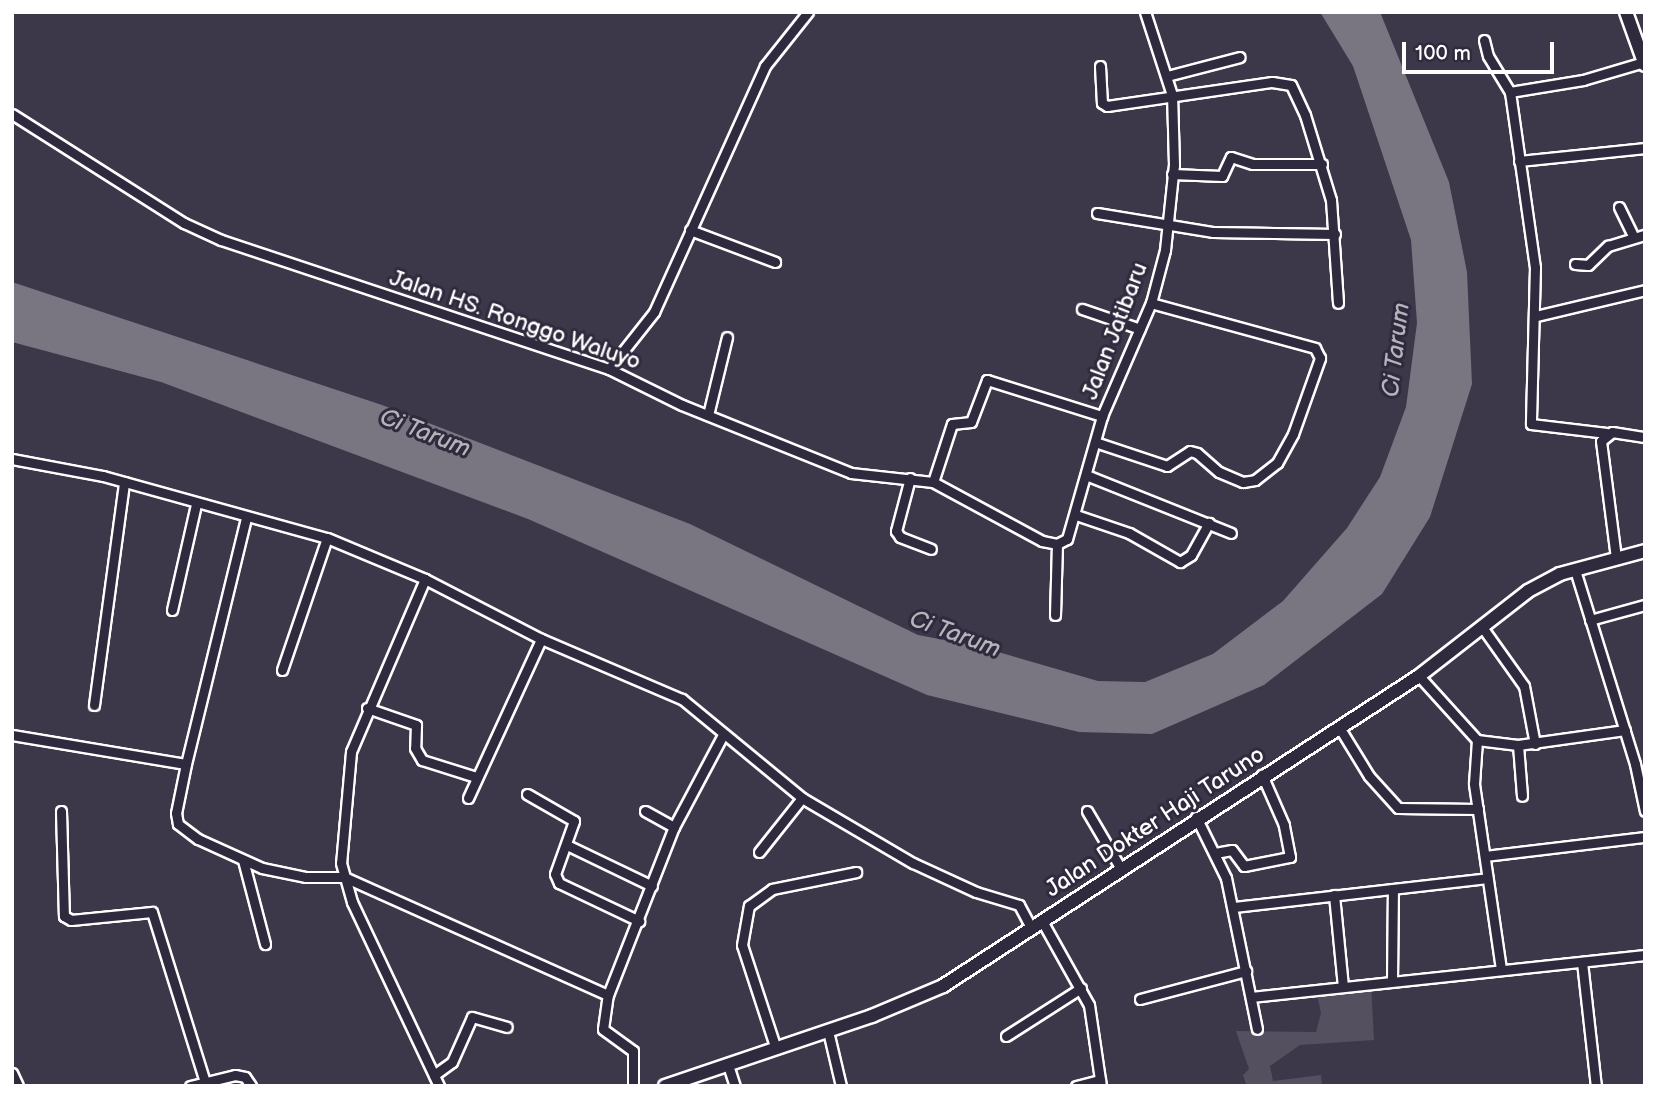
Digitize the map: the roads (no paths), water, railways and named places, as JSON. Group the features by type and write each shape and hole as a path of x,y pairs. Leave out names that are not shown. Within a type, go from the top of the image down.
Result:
{"street":[{"path":"609,369 638,338 654,312 765,66 808,12"},
{"name":"Jalan Jatibaru","path":"1057,544 1067,539 1102,415 1151,303 1169,228 1172,94 1145,12"},
{"path":"1510,92 1583,80 1644,63 1626,12"},
{"path":"1484,40 1488,56 1510,92 1535,267 1536,316 1531,424 1645,437"},
{"path":"1167,76 1240,57"},
{"path":"1100,66 1104,105 1172,94 1284,82 1296,92 1322,164 1335,234 1338,303"},
{"name":"Jalan HS. Ronggo Waluyo","path":"12,114 184,223 221,240 609,369 708,415 851,473 933,482 1042,541 1057,544"},
{"path":"1519,161 1645,148"},
{"path":"1172,174 1222,176 1231,157 1253,164 1322,164"},
{"path":"1619,207 1634,238"},
{"path":"1097,213 1169,228 1335,234"},
{"path":"690,230 775,262"},
{"path":"1576,264 1588,265 1608,246 1645,235"},
{"path":"1536,316 1645,290"},
{"path":"1095,442 1167,466 1190,451 1197,453 1219,472 1243,482 1255,480 1277,463 1293,434 1320,358 1315,348 1151,303"},
{"path":"1082,309 1140,329"},
{"path":"708,415 727,337"},
{"path":"933,482 952,424 971,422 987,380 1102,415"},
{"path":"1606,433 1601,441 1603,469 1616,558"},
{"path":"12,459 124,482 327,538 425,579 541,639 682,699 802,798 890,852 976,892 1019,905 1082,988 1090,1005 1101,1083 1076,1086"},
{"path":"1086,475 1231,533"},
{"path":"910,478 896,531 931,549"},
{"path":"94,705 124,482"},
{"path":"172,610 196,504"},
{"path":"1076,514 1129,533 1180,562 1191,555 1209,523"},
{"path":"246,517 186,764 178,824 184,831 243,860 282,874 344,877 608,995"},
{"path":"282,670 327,538"},
{"path":"1055,615 1057,544"},
{"name":"Jalan Dokter Haji Taruno","path":"665,1086 828,1031 943,986 1196,817 1419,676 1528,591 1575,570 1645,551"},
{"path":"1575,570 1625,730 1643,793 1645,811"},
{"path":"425,579 367,708 351,752 341,836 344,877 439,1086"},
{"path":"1590,620 1645,605"},
{"path":"1482,627 1524,686 1535,744"},
{"path":"468,798 541,639"},
{"path":"1419,676 1477,740 1518,745 1535,744 1625,730"},
{"path":"367,708 416,725 415,748 422,760 477,777"},
{"path":"1339,727 1369,776 1398,808 1478,809"},
{"path":"633,1086 634,1051 603,1029 608,995 674,827 723,735"},
{"path":"12,736 186,764"},
{"path":"1477,740 1474,784 1501,969"},
{"path":"1518,745 1521,796"},
{"path":"1215,853 1232,850 1244,866 1290,857 1284,825 1262,775"},
{"path":"527,794 574,821 569,846 555,874 559,883 639,921"},
{"path":"759,852 802,798"},
{"path":"61,811 64,916 71,920 152,912 205,1082"},
{"path":"645,811 674,827"},
{"path":"1087,811 1121,869"},
{"path":"1196,817 1215,853 1234,906 1257,1029"},
{"path":"1485,856 1645,837"},
{"path":"569,846 652,887"},
{"path":"243,860 265,944"},
{"path":"776,1049 742,945 749,906 772,889 856,872"},
{"path":"1234,906 1487,878"},
{"path":"1392,980 1393,889"},
{"path":"1334,895 1343,986"},
{"path":"1251,998 1392,980 1645,955"},
{"path":"1582,962 1596,1086"},
{"path":"1140,999 1246,971"},
{"path":"1006,1036 1082,988"},
{"path":"434,1075 452,1062 472,1017 507,1027"},
{"path":"828,1031 841,1086"},
{"path":"728,1065 735,1086"},
{"path":"12,1073 18,1086"},
{"path":"190,1086 235,1075 245,1077 251,1086"}],"water":[{"name":"Ci Tarum","path":"1320,12 1380,12 1449,182 1467,272 1472,384 1430,517 1382,594 1264,685 1152,734 1079,732 927,695 528,519 161,382 12,342 12,282 382,405 690,524 918,635 981,647 1098,681 1145,682 1213,654 1283,601 1347,528 1380,477 1406,407 1417,323 1411,240 1353,66"}]}
